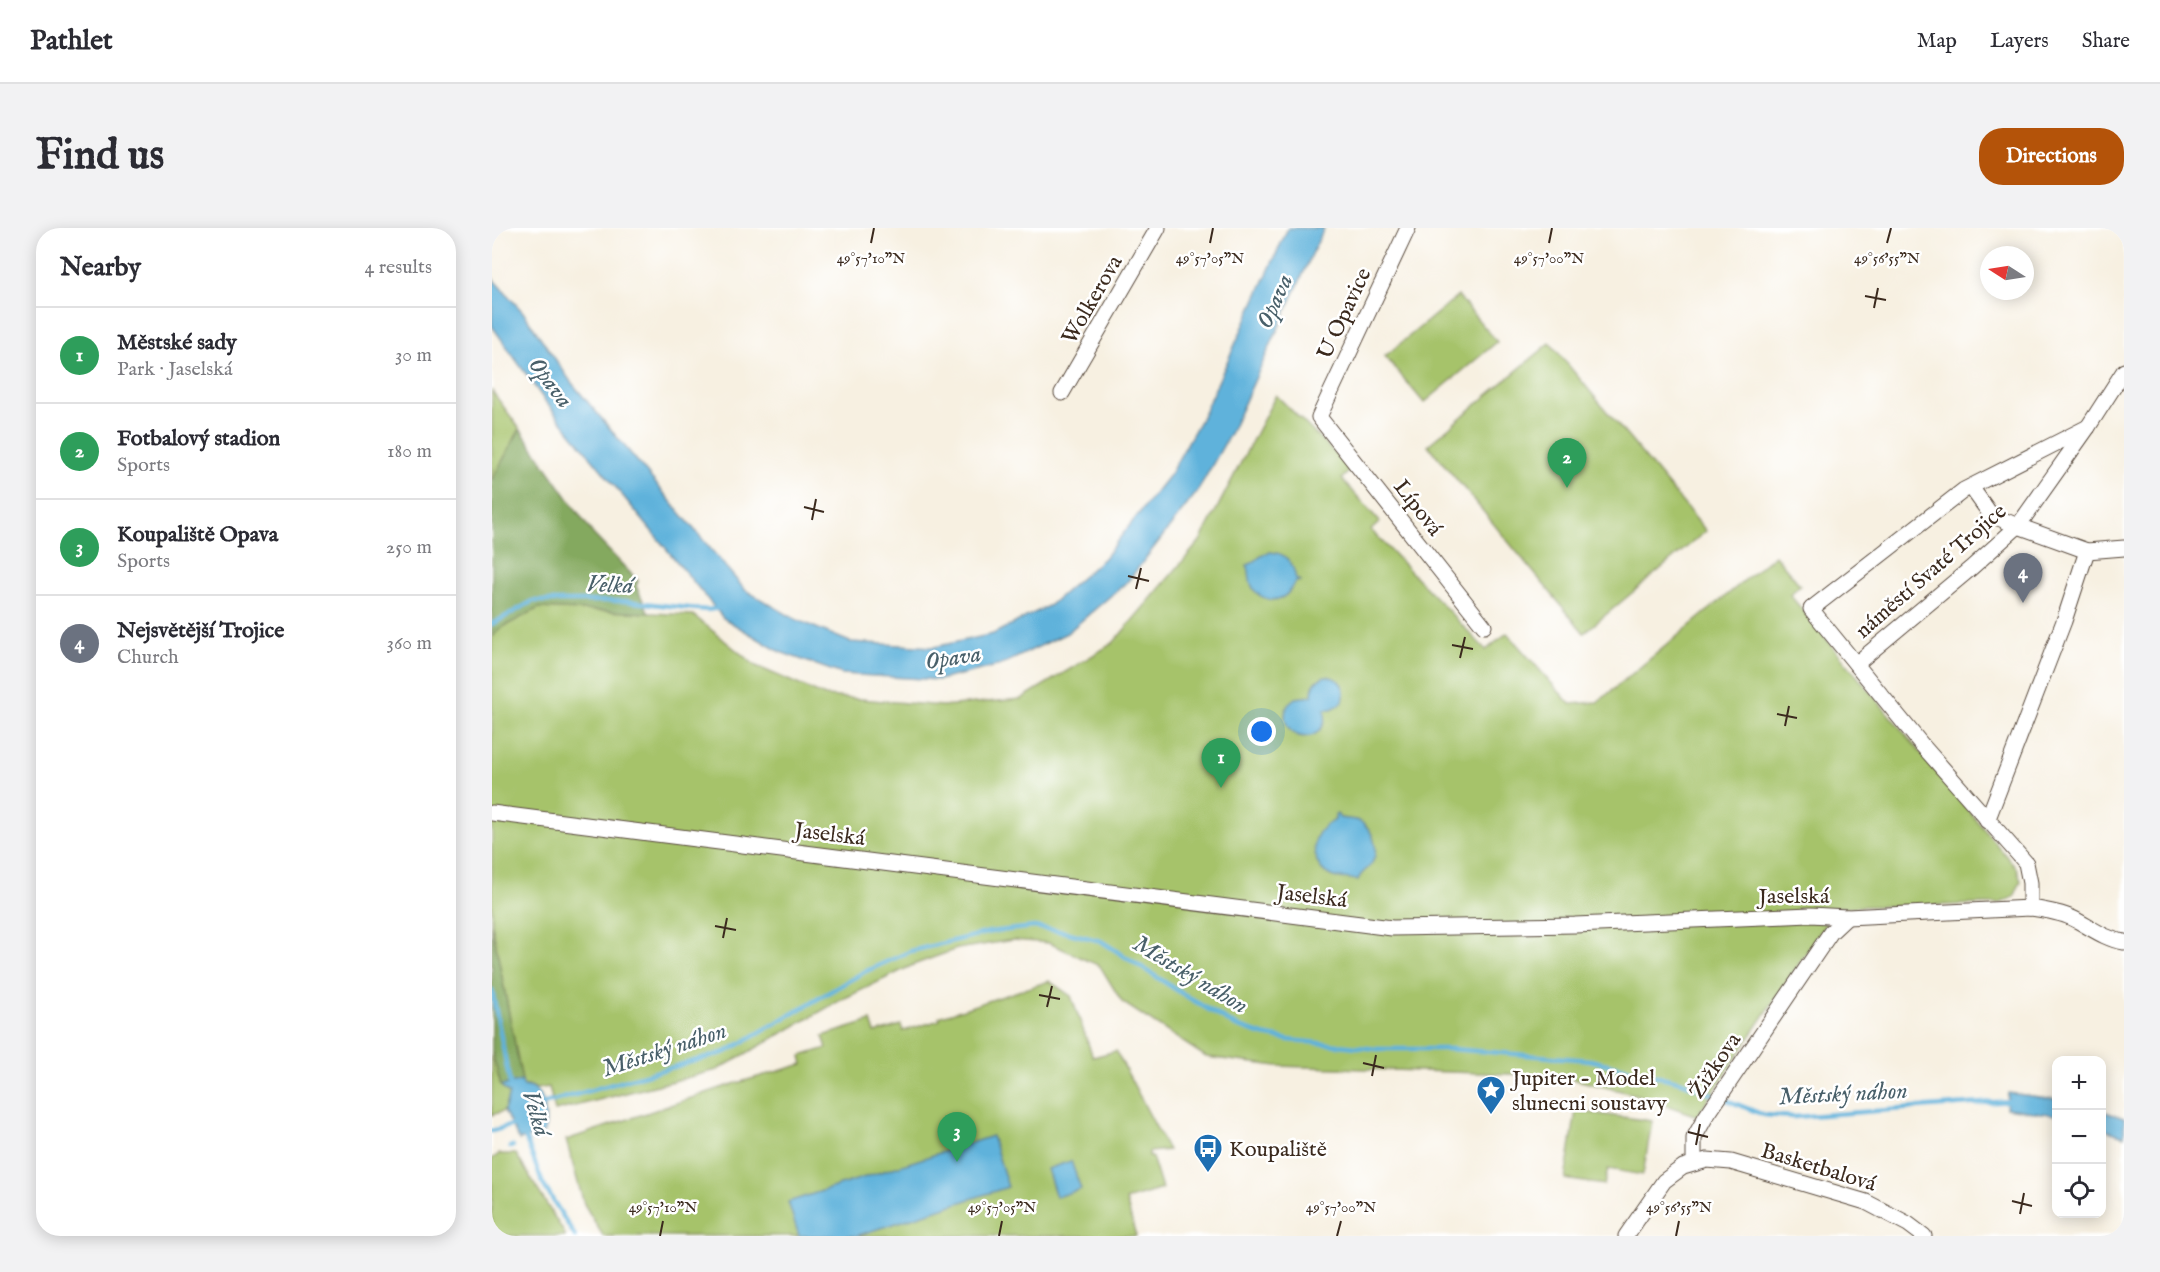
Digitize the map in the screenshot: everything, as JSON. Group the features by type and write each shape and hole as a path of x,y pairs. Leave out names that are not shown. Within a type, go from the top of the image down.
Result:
{"street":[{"name":"Wolkerova","path":"1062,393 1158,228"},
{"name":"U Opavice","path":"1319,417 1408,228"},
{"path":"2088,427 2124,371"},
{"name":"Lípová","path":"1319,417 1484,626"},
{"name":"náměstí Svaté Trojice","path":"2030,908 2030,883 2026,863 1922,745 1811,609 1971,487 2088,427"},
{"name":"náměstí Svaté Trojice","path":"1856,664 2019,526 2088,427"},
{"path":"1971,487 1991,515 2087,551 2124,548"},
{"path":"1987,820 2064,621 2087,551"},
{"name":"Jaselská","path":"492,813 1392,928 1575,925 1810,915 1847,917 2030,908 2050,910 2072,917 2101,935 2124,942"},
{"name":"Žižkova","path":"1694,1162 1694,1138 1705,1118 1831,932 1847,917"},
{"name":"Basketbalová","path":"1694,1162 1707,1160 1731,1162 1866,1202 1908,1224 1924,1236"},
{"path":"1626,1236 1664,1180 1676,1170 1694,1162"}],"green space":[{"path":"1458,296 1497,342 1424,403 1385,356"},
{"path":"1550,343 1706,531 1584,633 1428,445"},
{"path":"492,391 520,429 492,480"},
{"path":"1276,395 1351,469 1342,479 1380,522 1371,530 1486,650 1507,633 1570,704 1598,702 1775,555 1800,585 1790,595 2017,869 2021,881 2014,897 1998,904 1837,907 1697,1116 1641,1096 1561,1076 1277,1066 1206,1057 1122,1002 1100,966 1049,943 1013,940 957,949 913,965 839,1001 717,1070 555,1111 549,1087 536,1089 523,1086 492,925 492,638 499,629 539,608 693,615 756,666 825,696 942,706 1021,699 1113,643 1200,541"},
{"path":"520,429 593,534 638,581 636,586 649,613 539,608 499,629 492,638 492,480"},
{"path":"492,925 522,1081 501,1086 492,1052"},
{"path":"1049,981 1071,996 1093,1057 1116,1051 1168,1150 1149,1152 1162,1189 1126,1200 1136,1236 603,1236 584,1204 566,1140 730,1085 803,1064 801,1056 827,1048 823,1036 871,1021 875,1033 901,1025 903,1031"},
{"path":"492,1052 501,1086 509,1094 504,1111 492,1115"},
{"path":"1576,1111 1652,1121 1643,1175 1608,1169 1604,1185 1565,1179"},
{"path":"499,1154 516,1154 566,1236 492,1236 492,1159"}],"water":[{"name":"Opava","path":"1288,228 1324,228 1231,432 1197,492 1128,581 1067,633 1001,665 939,680 842,674 780,652 723,618 545,401 492,326 492,278 523,312 571,382 745,590 795,619 850,642 934,647 993,634 1050,605 1104,558 1170,474 1202,417"},
{"path":"1270,552 1281,554 1289,560 1296,579 1300,581 1296,582 1285,596 1274,600 1264,598 1256,592 1250,581 1247,565"},
{"path":"1325,676 1335,678 1341,684 1344,692 1343,702 1332,709 1325,709 1325,721 1314,735 1298,736 1286,724 1287,707 1295,698 1312,696 1315,684"},
{"path":"1337,814 1340,818 1357,820 1364,824 1374,839 1374,857 1358,881 1331,876 1320,867 1317,861 1316,840 1324,827 1335,820"},
{"path":"522,1081 523,1086 531,1088 541,1096 546,1125 545,1132 519,1140 504,1111 509,1094 501,1086"},
{"path":"2008,1093 2052,1098 2052,1114 2006,1108"},
{"path":"2106,1112 2124,1118 2124,1136 2106,1130"},
{"path":"992,1136 1008,1187 856,1236 799,1236 788,1202"},
{"path":"1071,1161 1081,1189 1056,1197 1047,1169"}],"waterway":[{"name":"Velká","path":"492,624 533,601 625,601 707,610 720,608"},
{"name":"Městský náhon","path":"539,1105 726,1052 864,972 911,951 990,932 1034,927 1101,941 1236,1026 1263,1035 1289,1040 1377,1049 1451,1049 1590,1060 1682,1082 1764,1115 1794,1117 2010,1101"},
{"name":"Velká","path":"492,990 511,1089"},
{"name":"Městský náhon","path":"492,1131 513,1125 514,1120"},
{"name":"Velká","path":"524,1134 543,1184 575,1236"}],"place":[{"name":"Fotbalový stadion","path":"1567,488"},
{"name":"Nejsvětější Trojice","path":"2023,603"},
{"name":"Městské sady","path":"1221,788"},
{"name":"Jupiter - Model slunecni soustavy","path":"1491,1116"},
{"name":"Koupaliště Opava","path":"957,1162"},
{"name":"Koupaliště","path":"1208,1174"}]}
